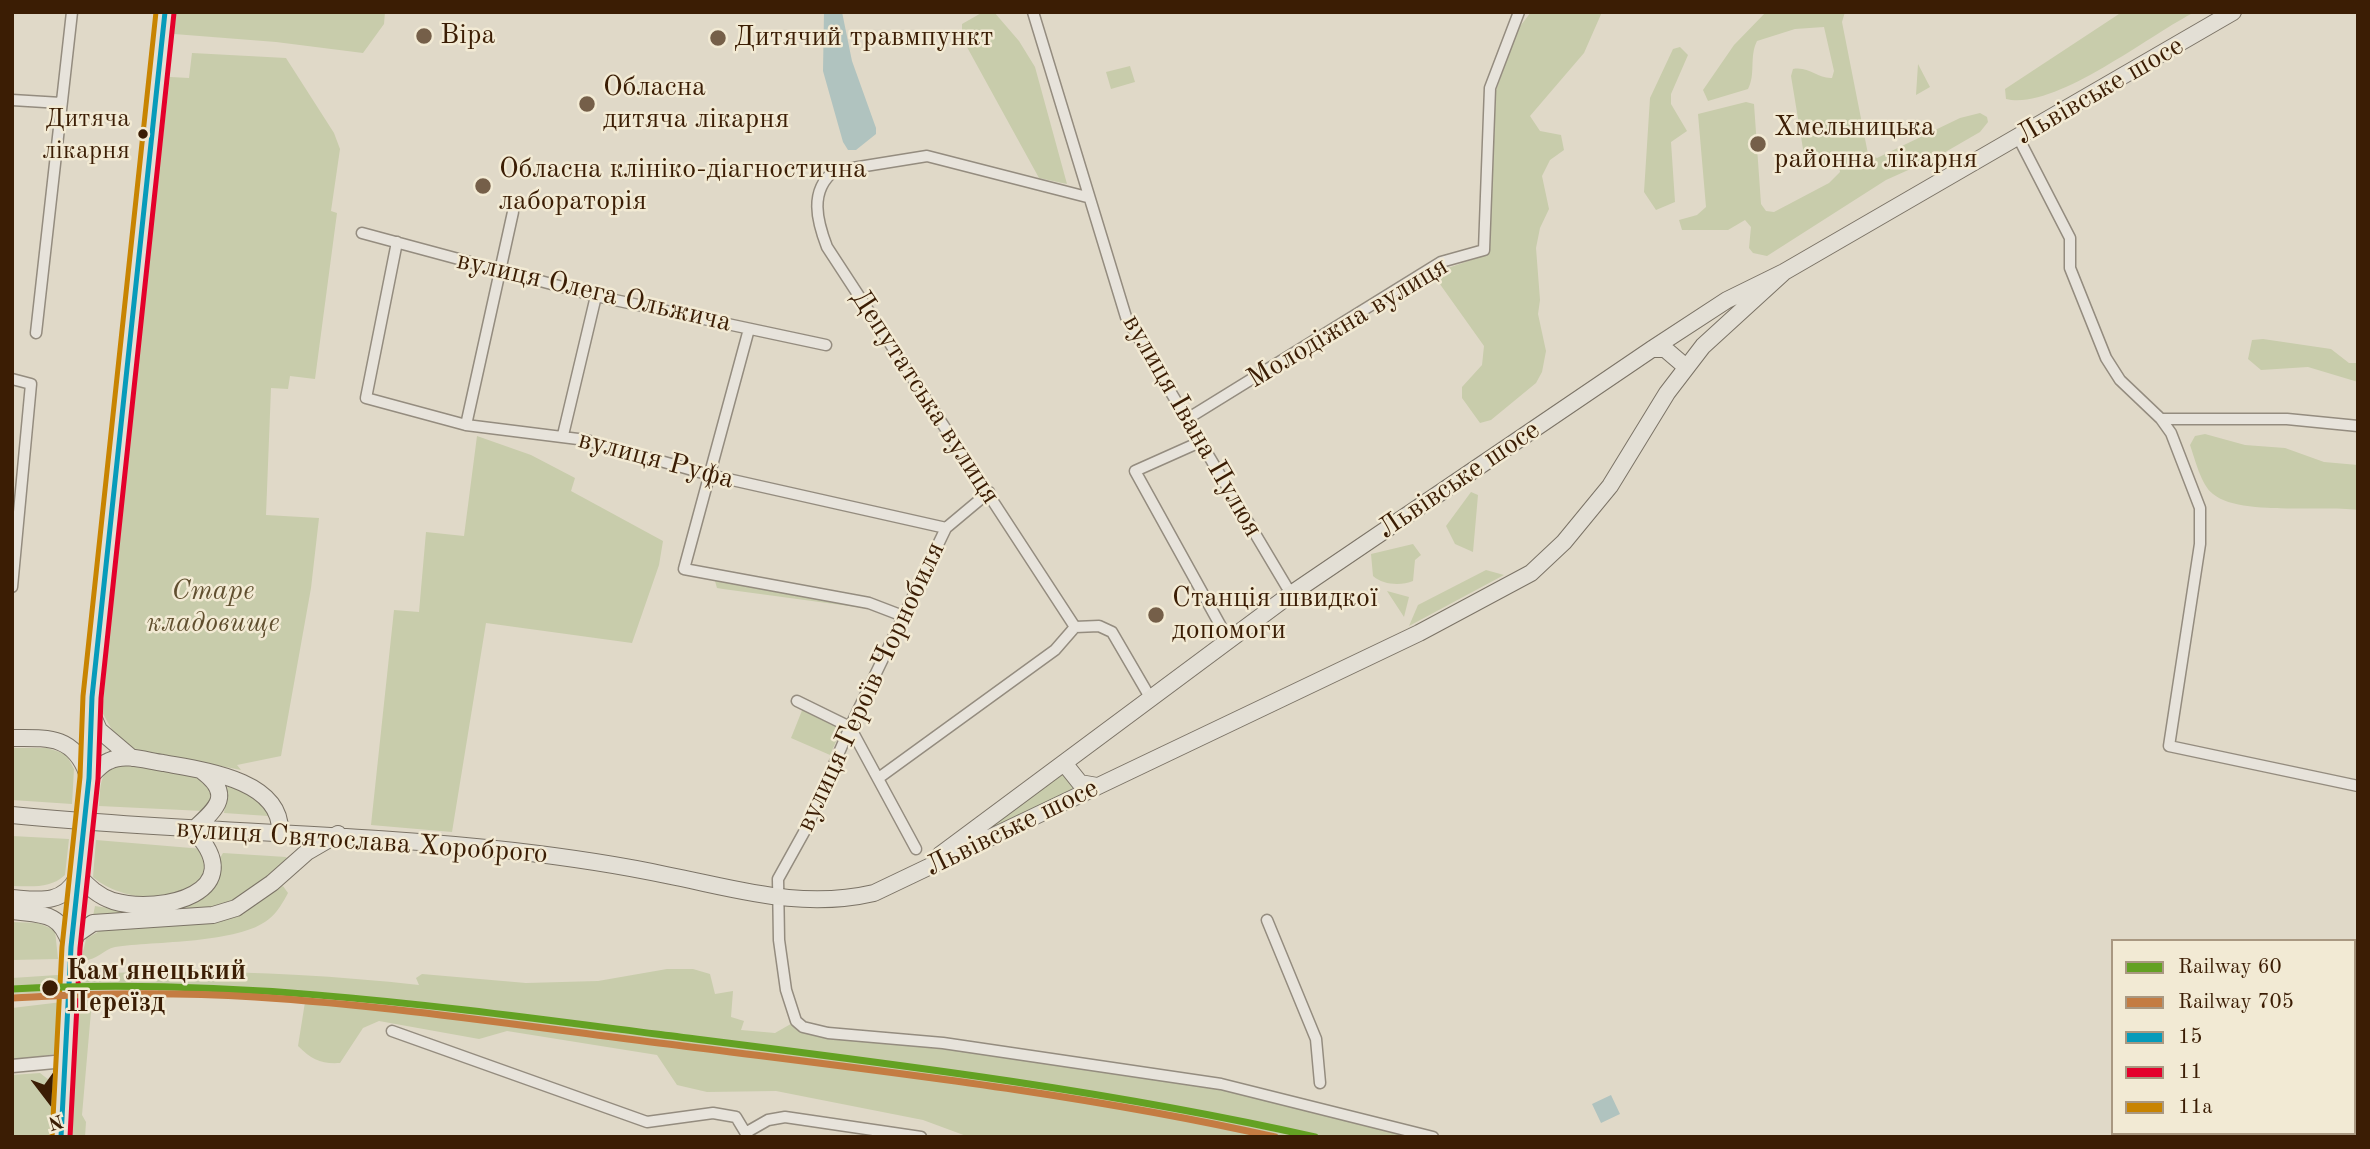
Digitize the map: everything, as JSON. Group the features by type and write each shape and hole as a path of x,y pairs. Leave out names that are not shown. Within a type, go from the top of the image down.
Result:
{"main road":[{"path":"61,1137 71,948 88,780 91,713 165,12"},
{"name":"Львівське шосе","path":"907,879 1291,594 1652,349 1727,300 1784,272 2019,139 2233,12"},
{"name":"Львівське шосе","path":"907,879 1419,633 1531,573 1564,542 1611,486 1686,367 1734,316 1784,272"},
{"path":"1652,349 1665,349 1686,367"},
{"path":"91,713 99,730 132,758"},
{"path":"12,738 42,738 66,744 77,753 88,780"},
{"path":"88,780 109,761 132,758 230,776 262,796 275,810 280,820 280,831"},
{"path":"1064,764 1080,783 1097,786"},
{"path":"79,873 97,894 128,904 167,902 192,896 209,883 213,869 210,849 193,830 217,808 220,800 213,779 200,769"},
{"name":"вулиця Святослава Хороброго","path":"12,815 193,830 280,831 419,840 593,860 778,898 813,901 845,900 907,879"},
{"name":"вулиця Святослава Хороброго","path":"12,823 62,820"},
{"path":"71,948 77,934 93,923 213,915 236,908 268,887 307,852 338,834"},
{"path":"12,898 56,899 72,887 79,873"},
{"path":"12,911 56,919 65,928 71,948"}],"street":[{"path":"36,333 72,12"},
{"name":"вулиця Івана Пулюя","path":"1032,12 1126,317 1291,594"},
{"name":"Молодіжна вулиця","path":"1187,419 1441,262 1483,250 1490,89 1519,12"},
{"path":"12,100 61,103"},
{"path":"2019,139 2070,239 2070,268 2106,358 2136,397 2161,419 2171,433 2202,520 2169,746 2358,786"},
{"name":"Депутатська вулиця","path":"1075,627 827,247 817,213 818,198 825,178 834,171 927,156 1087,197"},
{"path":"466,425 513,212"},
{"name":"вулиця Олега Ольжича","path":"362,233 596,296 826,345"},
{"name":"вулиця Руфа","path":"397,242 366,398 466,425 564,435 710,475 946,528"},
{"path":"564,435 596,296"},
{"path":"749,329 684,569 869,603 903,616"},
{"path":"12,379 32,384 12,587"},
{"path":"2161,419 2287,419 2358,426"},
{"path":"1200,442 1135,471 1229,641"},
{"name":"вулиця Героїв Чорнобиля","path":"989,492 946,528 850,727 808,825 778,879 779,940 791,1011 803,1027 828,1033 997,1050 1222,1084 1433,1137"},
{"path":"880,777 1055,650 1075,627 1099,626 1112,632 1151,699"},
{"path":"797,701 850,727 880,777 916,849"},
{"path":"1267,920 1316,1039 1320,1083"},
{"path":"392,1031 647,1122 713,1113 736,1117 748,1134 768,1120 785,1117 921,1137"},
{"path":"12,1066 65,1060"}],"green space":[{"path":"176,12 385,12 384,24 363,53 276,42 174,34"},
{"path":"983,12 994,12 1019,41 1035,67 1067,184 1039,178 962,38 962,24"},
{"path":"1531,12 1602,12 1584,53 1530,116 1540,131 1561,135 1564,150 1550,160 1542,176 1549,209 1540,228 1536,248 1540,300 1538,314 1546,351 1542,372 1536,383 1491,420 1480,423 1462,398 1462,387 1482,365 1484,346 1437,280 1445,269 1486,255 1494,96 1518,29"},
{"path":"1766,12 1845,12 1842,22 1868,154 1877,158 1960,118 1980,113 1987,117 1988,122 1980,132 1935,158 1886,180 1767,256 1753,253 1749,248 1751,227 1745,220 1728,230 1682,230 1679,220 1697,215 1706,207 1698,114 1746,102 1754,104 1761,204 1766,211 1774,212 1829,183 1840,172 1838,161 1816,165 1805,161 1791,76 1793,69 1799,69 1832,78 1834,71 1824,27 1795,29 1757,41 1748,89 1708,101 1703,90 1734,45"},
{"path":"2122,12 2195,12 2075,83 2050,94 2026,100 2006,99 2005,89"},
{"path":"1680,47 1688,55 1671,94 1671,104 1687,131 1671,142 1675,202 1656,210 1644,192 1650,98 1673,49"},
{"name":"Старе кладовище","path":"192,53 286,58 334,133 340,149 331,211 337,213 315,379 290,376 288,389 271,388 266,515 319,518 311,588 281,756 237,765 241,770 134,749 116,737 102,712 138,347 170,77 189,78"},
{"path":"1918,64 1930,87 1916,95"},
{"path":"1130,66 1135,82 1111,89 1106,72"},
{"path":"2263,339 2331,349 2349,363 2358,363 2358,382 2308,367 2261,370 2248,359 2252,340"},
{"path":"2205,434 2245,445 2285,448 2324,462 2358,465 2358,510 2261,507 2225,501 2205,485 2190,445 2195,436"},
{"path":"477,436 531,455 575,478 571,491 663,541 659,565 632,643 486,623 452,832 371,825 394,610 419,612 426,532 464,536"},
{"path":"1471,492 1478,495 1473,552 1455,544 1446,526"},
{"path":"1413,544 1421,555 1415,560 1413,581 1392,584 1373,576 1371,554"},
{"path":"1486,570 1504,575 1409,626 1418,605"},
{"path":"715,581 829,598 864,608 717,588"},
{"path":"1387,591 1409,597 1404,617"},
{"path":"803,708 843,726 830,755 791,738"},
{"path":"12,748 47,748 66,754 74,769 72,804 12,800"},
{"path":"1064,763 1087,785 907,879"},
{"path":"118,765 195,774 207,780 215,798 203,811 99,806 104,776"},
{"path":"228,781 264,805 268,816 224,813"},
{"path":"12,836 69,839 65,875 47,885 12,886"},
{"path":"96,840 203,849 208,860 200,880 189,889 162,897 131,895 104,885 93,877"},
{"path":"223,853 286,857 289,861 227,906 93,916 95,906 154,910 171,909 198,901 211,889"},
{"path":"283,886 288,893 280,907 269,919 255,927 217,937 115,947 95,958 81,960 86,939 101,930 238,913"},
{"path":"12,922 38,923 55,930 58,959 12,960"},
{"path":"667,969 693,969 710,974 715,994 733,991 731,1017 744,1021 741,1030 775,1033 796,1021 803,1027 1221,1084 1433,1137 969,1137 923,1120 776,1091 707,1092 677,1085 657,1055 507,1031 479,1039 379,1021 363,1028 340,1063 327,1063 312,1058 298,1046 305,1002 158,995 158,988 12,994 12,978 114,973 216,972 317,976 419,985 416,978 422,974 526,983 598,981"},
{"path":"78,1000 92,1000 82,1115 86,1122 85,1137 70,1137"},
{"path":"62,1002 55,1054 12,1061 12,1008"},
{"path":"40,1073 49,1080 55,1080 52,1137 12,1137 12,1075"}],"shaded area":[{"path":"824,12 842,12 852,61 876,128 876,134 856,150 848,150 843,142 823,71"},
{"path":"1611,1095 1620,1114 1601,1123 1592,1104"}],"rail line":[{"name":"60","path":"12,989 176,987 336,996 495,1013 1069,1090 1315,1137"},
{"name":"705","path":"12,998 194,994 411,1011 973,1083 1124,1107 1275,1137"}],"transit line":[{"name":"11а","path":"52,1137 62,947 80,777 83,696 156,12"},
{"name":"15","path":"61,1137 71,947 89,778 92,697 165,12"},
{"name":"11","path":"70,1137 80,948 98,779 101,698 174,13"}],"place":[{"name":"Віра","path":"424,36"},
{"name":"Дитячий травмпункт","path":"718,38"},
{"name":"Обласна дитяча лікарня","path":"587,104"},
{"name":"Дитяча лікарня","path":"143,134"},
{"name":"Хмельницька районна лікарня","path":"1758,144"},
{"name":"Обласна клініко-діагностична лабораторія","path":"483,186"},
{"name":"Станція швидкої допомоги","path":"1156,615"},
{"name":"Кам'янецький Переїзд","path":"50,988"}]}
